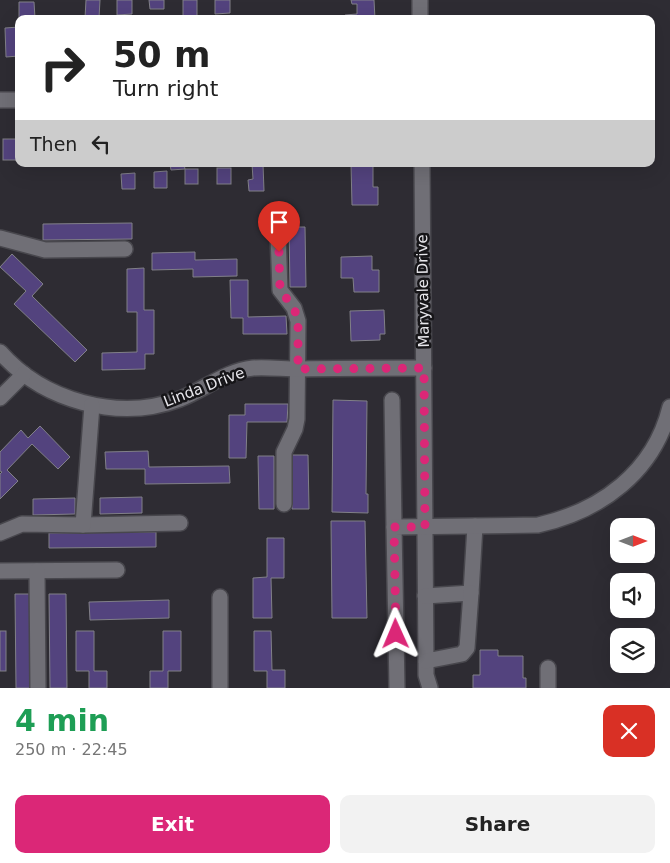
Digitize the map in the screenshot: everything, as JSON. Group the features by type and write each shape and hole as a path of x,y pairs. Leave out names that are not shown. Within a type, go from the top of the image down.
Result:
{"street":[{"path":"420,0 420,15"},
{"path":"0,100 15,100"},
{"name":"Maryvale Drive","path":"422,167 426,675 430,688"},
{"path":"278,234 280,290 294,308 298,321 297,419 295,429 284,452 284,504"},
{"path":"0,238 45,250 125,249"},
{"name":"Linda Drive","path":"0,352 24,374 43,387 64,397 92,405 132,408 155,406 178,400 235,372 253,368 424,368"},
{"path":"0,398 24,374"},
{"path":"392,400 397,688"},
{"path":"83,525 92,405"},
{"path":"394,527 538,525 567,518 600,502 635,473 660,436 670,407"},
{"path":"0,533 22,524 180,523"},
{"path":"426,661 462,654 467,648 475,526"},
{"path":"0,571 117,570"},
{"path":"38,571 38,688"},
{"path":"425,596 471,594"},
{"path":"220,597 220,688"},
{"path":"548,668 548,688"}],"building":[{"path":"86,0 100,0 99,15 85,15"},
{"path":"117,0 132,0 132,14 117,15"},
{"path":"149,0 164,0 164,9 150,9"},
{"path":"183,0 197,0 197,15 183,15"},
{"path":"215,0 230,0 230,13 215,14"},
{"path":"351,0 374,0 375,15 345,15 357,14 357,4 352,4"},
{"path":"19,2 34,2 35,15 19,15"},
{"path":"15,27 15,56 6,57 5,28"},
{"path":"3,139 15,139 15,160 3,160"},
{"path":"170,167 185,167 185,169 171,170"},
{"path":"252,167 263,167 264,191 249,191 248,180 253,179"},
{"path":"351,167 373,167 373,187 378,187 378,205 352,205"},
{"path":"217,168 231,168 231,184 217,184"},
{"path":"185,169 198,169 198,184 185,184"},
{"path":"167,171 167,188 154,188 154,172"},
{"path":"135,173 135,189 122,189 121,174"},
{"path":"132,223 132,239 43,240 43,224"},
{"path":"289,227 305,227 306,287 290,287"},
{"path":"195,252 195,260 237,259 237,276 193,277 193,269 152,270 152,253"},
{"path":"12,254 43,284 32,296 87,350 75,362 14,304 26,291 0,267"},
{"path":"372,256 372,270 379,270 379,292 354,292 353,278 341,278 341,257"},
{"path":"144,268 144,310 154,310 154,354 145,354 145,369 102,370 102,353 137,352 137,312 127,312 127,269"},
{"path":"230,280 248,280 248,317 286,316 287,334 243,334 243,318 231,318"},
{"path":"384,310 385,334 380,334 380,340 351,341 350,311"},
{"path":"333,400 367,401 366,494 368,494 368,513 332,512"},
{"path":"245,404 288,404 287,422 247,422 246,458 229,458 229,415 245,415"},
{"path":"40,426 70,457 58,469 32,444 7,470 18,481 0,499 0,474 2,472 0,471 0,452 21,430 28,438"},
{"path":"148,451 149,467 229,466 230,483 145,484 145,469 106,469 105,452"},
{"path":"292,455 308,455 309,509 292,509"},
{"path":"258,456 274,456 274,509 259,509"},
{"path":"142,497 142,513 100,514 100,498"},
{"path":"75,498 75,514 33,515 33,499"},
{"path":"331,521 365,521 367,618 332,618"},
{"path":"156,532 156,547 49,548 49,533"},
{"path":"267,538 284,538 284,578 271,578 272,618 253,618 253,578 267,577"},
{"path":"15,594 32,594 33,688 16,688"},
{"path":"49,594 66,594 67,688 50,688"},
{"path":"169,600 169,618 90,620 89,602"},
{"path":"0,631 6,631 6,671 0,671"},
{"path":"76,631 94,631 94,671 107,671 107,688 89,688 89,671 76,671"},
{"path":"163,631 181,631 181,671 168,671 168,688 150,688 150,671 163,671"},
{"path":"254,631 271,631 272,670 285,670 285,688 267,688 267,671 254,671"},
{"path":"480,650 498,650 498,656 523,656 523,678 526,678 526,688 473,688 473,675 480,675"}],"route":[{"path":"279,252 280,290 294,308 298,321 298,369 424,368 425,527 394,527 396,634"}]}
